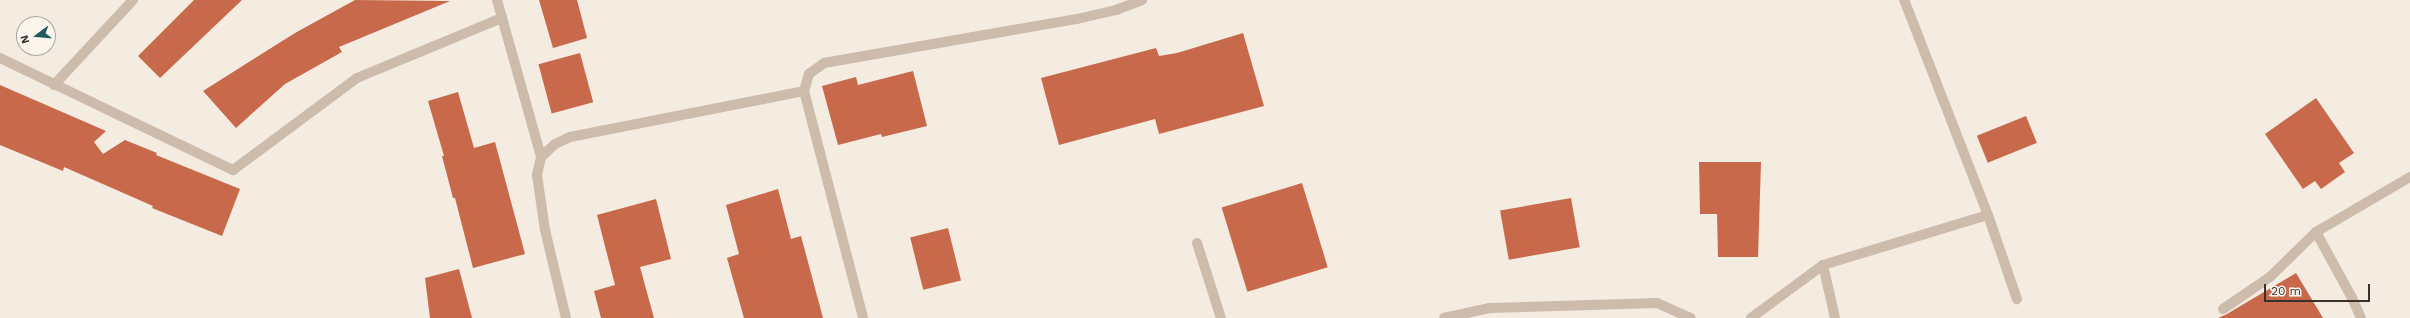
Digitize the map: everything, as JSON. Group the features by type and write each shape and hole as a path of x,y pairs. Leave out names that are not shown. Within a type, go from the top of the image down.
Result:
{"street":[{"path":"54,85 133,0"},
{"path":"497,0 541,157 537,175 545,230 566,318"},
{"path":"863,318 804,91 809,74 824,63 1077,19 1116,10 1142,0"},
{"path":"1904,0 1988,215 2017,298"},
{"path":"0,58 233,170 358,78 502,18"},
{"path":"541,157 555,144 570,137 804,91"},
{"path":"2223,309 2270,277 2316,232 2410,177"},
{"path":"1751,318 1823,265 1988,215"},
{"path":"2316,232 2351,296 2361,318"},
{"path":"1197,243 1221,318"},
{"path":"1823,265 1835,318"},
{"path":"1444,318 1490,308 1657,303 1691,318"}],"building":[{"path":"194,0 242,0 160,78 138,56"},
{"path":"355,0 450,1 339,47 342,52 285,84 236,128 203,91 295,33"},
{"path":"539,0 577,0 587,38 553,48"},
{"path":"1243,33 1264,106 1159,134 1155,119 1059,145 1041,78 1156,48 1159,56 1177,53"},
{"path":"580,53 593,102 552,113 538,64"},
{"path":"913,71 927,126 882,137 881,134 838,145 822,86 856,77 858,85"},
{"path":"0,85 106,131 94,142 103,154 125,140 157,153 156,155 240,189 222,236 152,208 153,206 64,167 63,171 0,145"},
{"path":"458,92 474,148 495,142 525,254 473,268 428,101"},
{"path":"2316,98 2354,153 2339,163 2345,172 2321,189 2315,181 2303,189 2265,134"},
{"path":"2026,116 2037,143 1988,163 1977,136"},
{"path":"1699,162 1761,162 1758,257 1718,257 1717,214 1700,214"},
{"path":"1302,183 1328,267 1247,292 1222,208"},
{"path":"778,189 791,239 801,236 823,318 744,318 727,258 739,254 726,205"},
{"path":"1571,198 1580,247 1509,260 1500,211"},
{"path":"656,199 671,259 640,267 654,318 601,318 594,291 615,285 597,215"},
{"path":"948,228 961,280 923,290 910,237"},
{"path":"459,269 472,318 430,318 425,278"},
{"path":"2296,273 2323,318 2218,318 2227,314"}]}
